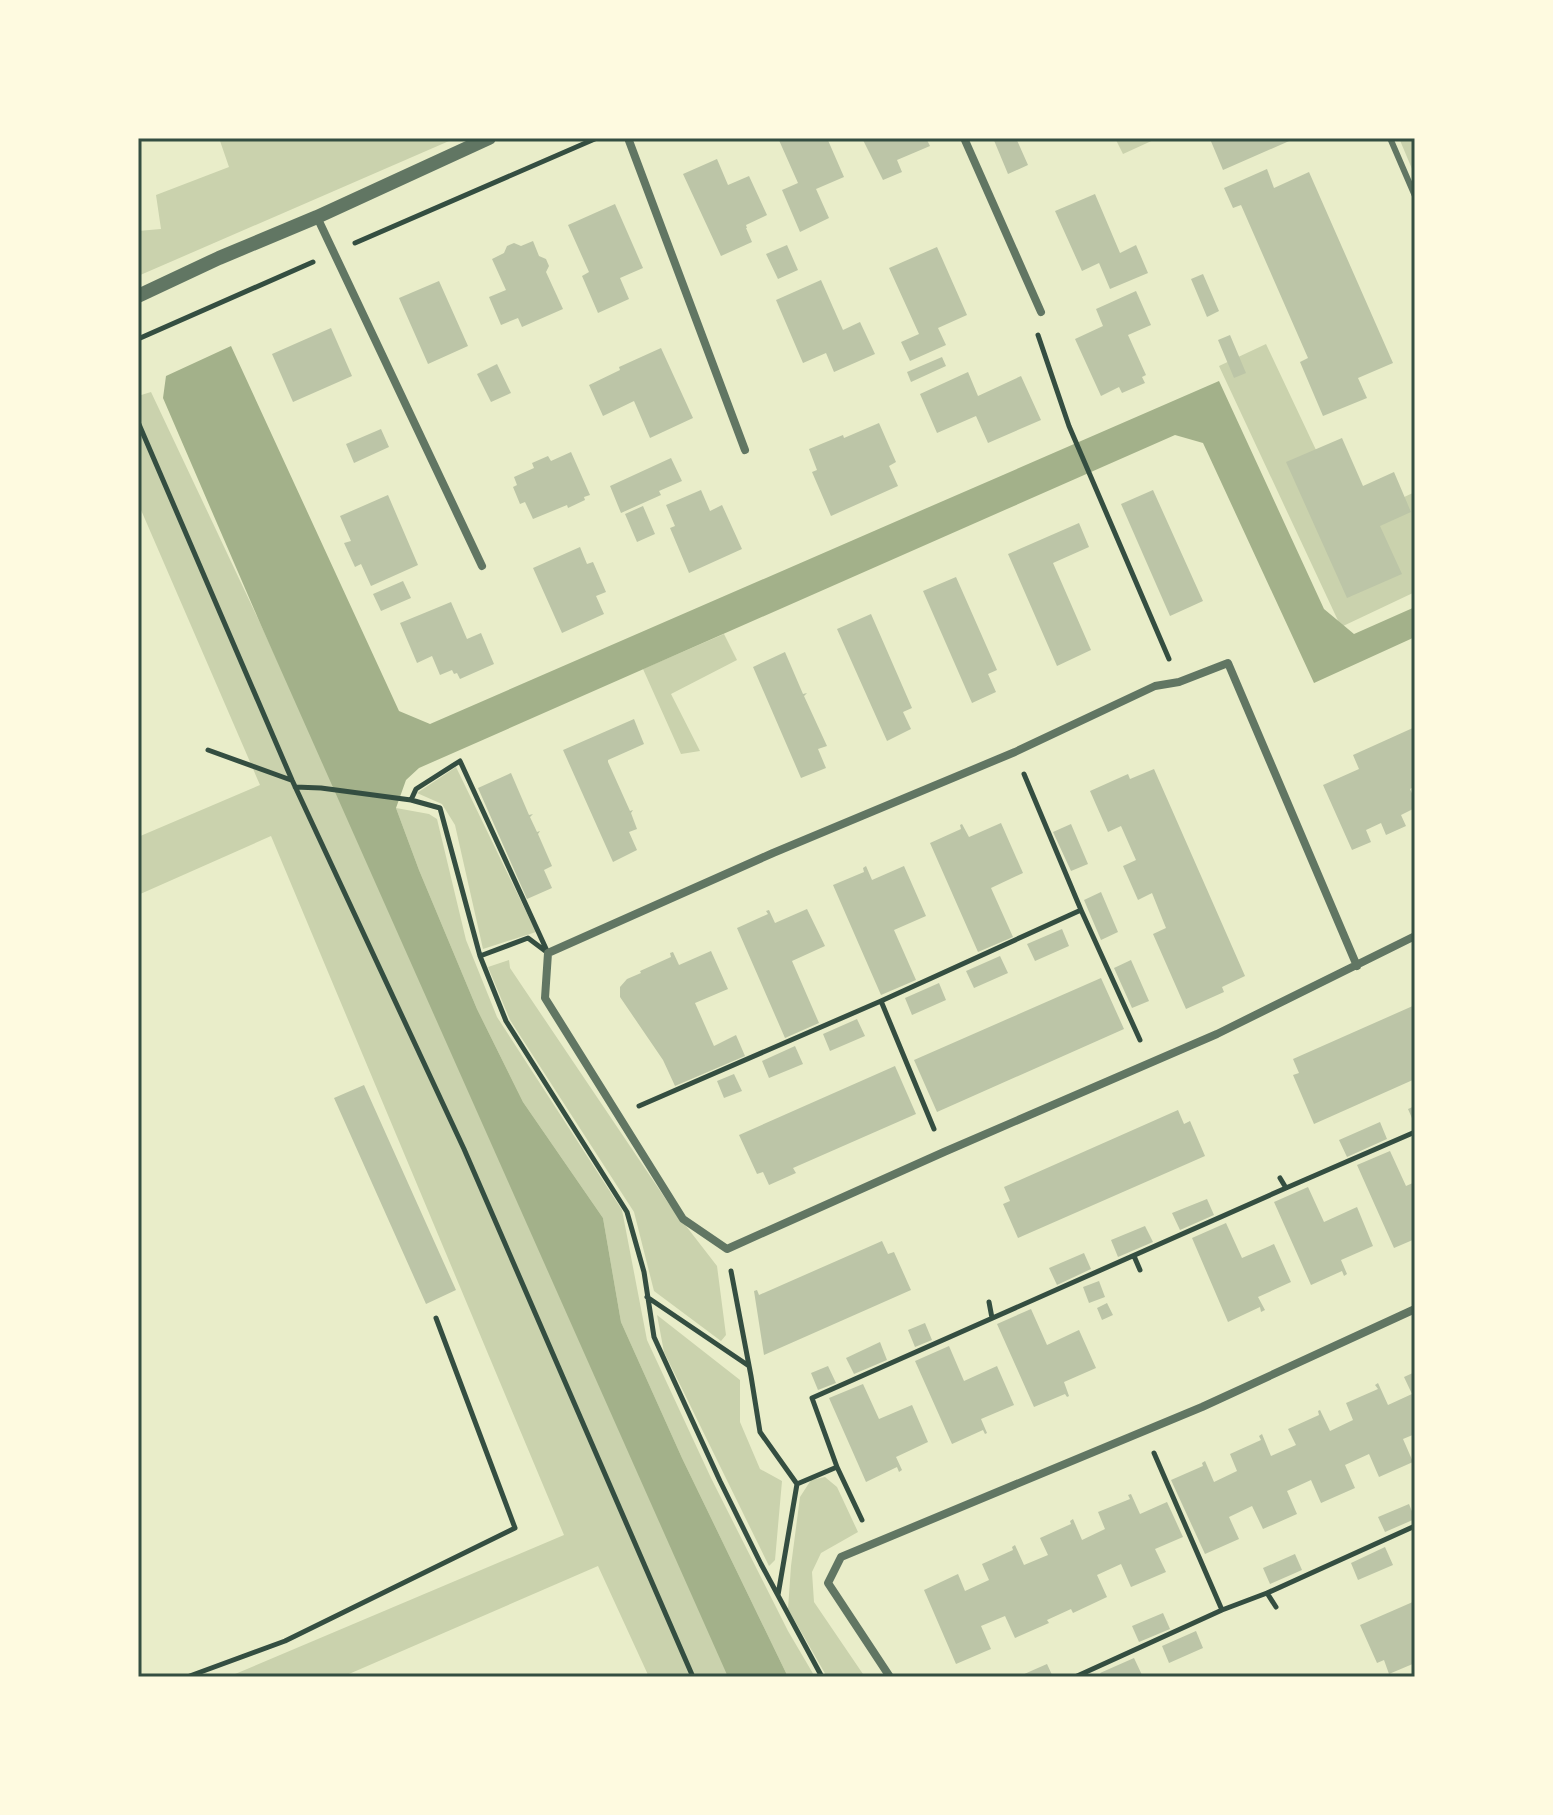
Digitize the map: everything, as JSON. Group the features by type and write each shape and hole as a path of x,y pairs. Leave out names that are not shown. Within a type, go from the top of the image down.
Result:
{"street":[{"path":"138,296 489,138"},
{"path":"628,138 745,450"},
{"path":"964,138 1041,312"},
{"path":"317,217 482,566"},
{"path":"1357,966 1228,663 1179,682 1155,686 1015,752 773,853 548,953 545,998 683,1219 727,1249 1217,1034 1357,966 1415,936"},
{"path":"890,1677 828,1583 841,1557 1202,1407 1415,1309"}],"lane":[{"path":"1390,138 1415,196"}],"path":[{"path":"138,339 597,138"},
{"path":"1041,312 1036,330 1069,426 1179,682"},
{"path":"138,422 295,787 464,1149 693,1677"},
{"path":"208,750 292,780"},
{"path":"1015,752 1081,910 1151,1063"},
{"path":"411,800 416,789 460,761 548,953"},
{"path":"295,787 403,798 440,808 480,956 506,1021 627,1212 644,1272 654,1337 720,1481 822,1677"},
{"path":"618,1115 1081,910"},
{"path":"480,956 528,938 548,953"},
{"path":"881,1001 944,1152"},
{"path":"873,1544 837,1467 812,1398 1415,1132"},
{"path":"1280,1178 1286,1188"},
{"path":"727,1249 760,1432 797,1484 778,1596"},
{"path":"1134,1256 1140,1270"},
{"path":"647,1297 749,1366"},
{"path":"989,1302 992,1318"},
{"path":"187,1677 285,1641 515,1528 436,1318"},
{"path":"1144,1431 1222,1610"},
{"path":"797,1484 837,1467"},
{"path":"1075,1677 1415,1526"},
{"path":"1267,1593 1276,1607"}],"shaded area":[{"path":"219,138 456,138 138,276 138,231 161,229 156,195 229,167"},
{"path":"1115,138 1158,138 1123,154"},
{"path":"1399,138 1415,138 1415,176"},
{"path":"1266,344 1350,522 1415,492 1415,592 1341,627 1219,366"},
{"path":"231,346 399,711 430,724 1219,381 1324,609 1354,634 1415,607 1415,637 1314,683 1203,443 1175,435 419,768 406,780 396,808 477,1009 523,1102 603,1218 621,1322 682,1458 788,1677 728,1677 163,398 166,376"},
{"path":"151,392 745,1677 649,1677 598,1566 342,1677 228,1677 564,1535 271,836 138,895 138,837 260,785 138,503 138,396"},
{"path":"724,634 737,660 671,694 700,751 681,754 643,669"},
{"path":"456,767 536,932 483,949 455,825 442,804 417,793"},
{"path":"396,808 429,814 437,819 466,940 497,1017 622,1210 647,1340 711,1478 788,1631 815,1677 788,1677 682,1458 621,1322 603,1218 523,1102 477,1009"},
{"path":"509,960 510,968 669,1204 717,1266 726,1335 721,1341 654,1291 634,1212 510,1020 488,967"},
{"path":"657,1315 740,1380 740,1422 760,1469 782,1481 775,1560 769,1566 664,1352"},
{"path":"825,1477 837,1487 858,1532 821,1553 812,1572 814,1602 865,1677 827,1677 788,1609 800,1497 811,1480"}],"building":[{"path":"778,138 827,138 844,177 816,189 829,218 800,232 782,190 798,183"},
{"path":"862,138 926,138 930,146 897,160 902,172 883,180"},
{"path":"993,138 1016,138 1028,165 1008,174"},
{"path":"1296,138 1223,170 1210,139"},
{"path":"717,159 728,185 749,176 767,215 746,225 752,242 721,256 683,174"},
{"path":"1267,169 1274,188 1309,172 1393,363 1358,378 1367,398 1323,416 1300,362 1308,358 1241,205 1233,208 1224,188"},
{"path":"1095,194 1120,253 1136,245 1148,273 1110,289 1099,263 1082,271 1055,211"},
{"path":"615,204 643,268 620,278 629,299 598,313 582,276 589,272 568,225"},
{"path":"533,241 539,256 546,259 549,266 546,272 563,309 522,327 518,318 501,325 489,297 506,290 492,259 504,253 507,246 514,243 521,246"},
{"path":"787,245 798,270 778,279 766,254"},
{"path":"937,247 967,315 938,328 946,345 910,361 901,342 919,334 889,268"},
{"path":"1203,274 1219,311 1207,317 1191,279"},
{"path":"821,280 843,330 860,322 875,354 834,372 826,353 803,363 776,300"},
{"path":"439,281 468,346 428,364 399,298"},
{"path":"1136,291 1151,325 1128,335 1146,375 1142,377 1145,383 1122,393 1119,387 1101,396 1075,339 1103,326 1096,309"},
{"path":"331,328 352,376 293,402 272,354"},
{"path":"1230,335 1246,373 1234,378 1218,340"},
{"path":"661,348 693,418 650,438 634,401 603,416 589,385"},
{"path":"942,357 946,366 911,382 907,372"},
{"path":"497,364 511,393 491,402 477,374"},
{"path":"968,372 978,396 1021,376 1041,420 988,443 976,416 937,433 920,394"},
{"path":"879,423 896,462 889,466 898,486 831,516 812,472 817,470 809,449"},
{"path":"381,429 389,447 354,463 346,444"},
{"path":"1342,438 1363,486 1394,472 1411,512 1380,526 1402,574 1347,598 1286,462"},
{"path":"571,452 590,495 568,508 567,505 533,519 525,502 520,504 513,487 517,485 514,477 534,468 532,463 548,456 551,461"},
{"path":"671,458 682,481 659,491 661,495 621,513 610,486"},
{"path":"701,490 710,511 722,505 742,549 689,573 670,528 675,526 666,505"},
{"path":"1153,490 1203,601 1170,616 1121,504"},
{"path":"388,495 418,565 371,586 361,564 355,567 344,543 351,541 340,516"},
{"path":"643,506 655,534 637,542 625,514"},
{"path":"1079,523 1089,547 1053,563 1091,650 1057,666 1008,554"},
{"path":"580,547 587,564 593,562 606,592 596,596 604,614 562,633 533,568"},
{"path":"956,577 997,670 988,674 996,692 972,703 923,591"},
{"path":"403,581 411,598 381,611 373,594"},
{"path":"451,602 467,639 481,633 494,664 460,679 452,670 440,675 432,656 417,663 400,623"},
{"path":"871,614 912,708 903,712 911,729 887,741 837,629"},
{"path":"785,652 803,694 807,693 804,696 827,746 818,749 826,768 801,778 753,667"},
{"path":"634,719 644,744 608,762 630,811 633,810 631,813 637,829 629,832 637,850 613,862 563,750"},
{"path":"1415,727 1415,786 1410,789 1415,808 1401,815 1406,826 1386,835 1381,823 1366,830 1371,842 1352,850 1323,785 1359,769 1353,755"},
{"path":"1154,769 1245,976 1222,987 1224,992 1186,1009 1153,934 1166,928 1152,893 1138,900 1123,866 1136,860 1121,826 1108,832 1090,791 1128,774 1130,779"},
{"path":"511,773 529,815 533,814 530,817 537,832 540,831 538,834 552,866 544,870 552,888 527,899 478,788"},
{"path":"1001,823 1023,873 991,888 1013,937 978,952 930,843 961,829 962,824 969,837"},
{"path":"1071,824 1088,864 1071,871 1053,832"},
{"path":"866,866 872,880 904,866 926,916 894,930 916,980 881,995 833,885 864,872"},
{"path":"1101,892 1118,932 1101,940 1084,900"},
{"path":"807,909 825,946 792,961 819,1023 785,1038 737,928 768,914 766,911 769,910 775,923"},
{"path":"1062,929 1069,946 1035,961 1027,944"},
{"path":"711,951 728,989 695,1003 714,1046 736,1035 745,1056 675,1086 663,1060 620,997 620,987 640,971 671,957 670,953 673,952 679,965"},
{"path":"1000,956 1008,973 974,988 966,971"},
{"path":"1131,960 1149,1001 1132,1008 1114,968"},
{"path":"1101,978 1124,1029 937,1112 914,1060"},
{"path":"939,983 946,1000 912,1015 905,998"},
{"path":"1415,1005 1415,1079 1314,1124 1293,1075 1299,1073 1293,1059"},
{"path":"857,1019 865,1036 830,1051 823,1034"},
{"path":"795,1046 803,1064 769,1078 762,1061"},
{"path":"895,1066 916,1114 793,1168 796,1173 769,1185 763,1172 757,1174 739,1135"},
{"path":"734,1074 742,1091 724,1098 717,1081"},
{"path":"364,1085 456,1290 426,1304 334,1098"},
{"path":"1415,1106 1415,1125 1408,1109"},
{"path":"1178,1110 1184,1124 1190,1121 1205,1156 1018,1238 1003,1204 1010,1201 1004,1187"},
{"path":"1380,1122 1387,1139 1347,1157 1339,1140"},
{"path":"1390,1151 1406,1186 1415,1182 1415,1239 1394,1248 1357,1165"},
{"path":"1308,1187 1324,1222 1357,1207 1373,1246 1341,1260 1347,1274 1344,1276 1342,1271 1311,1285 1274,1202"},
{"path":"1207,1199 1214,1215 1180,1230 1172,1213"},
{"path":"1226,1223 1242,1258 1274,1244 1291,1282 1258,1297 1265,1310 1261,1312 1260,1307 1228,1322 1192,1238"},
{"path":"1145,1226 1153,1242 1118,1257 1111,1240"},
{"path":"882,1241 888,1254 894,1252 911,1290 764,1355 754,1291 757,1290 759,1295"},
{"path":"1084,1253 1091,1269 1057,1285 1049,1268"},
{"path":"1099,1281 1105,1297 1089,1303 1083,1287"},
{"path":"1107,1303 1113,1315 1102,1320 1097,1308"},
{"path":"1031,1309 1047,1345 1079,1330 1096,1368 1064,1382 1069,1396 1065,1394 1034,1407 997,1324"},
{"path":"925,1323 932,1340 915,1347 908,1330"},
{"path":"880,1342 887,1360 854,1374 846,1358"},
{"path":"949,1346 964,1381 997,1366 1014,1405 981,1419 987,1433 983,1430 952,1444 915,1361"},
{"path":"828,1366 836,1383 818,1390 811,1373"},
{"path":"1415,1372 1415,1434 1403,1439 1413,1462 1379,1477 1369,1454 1345,1465 1355,1488 1321,1503 1311,1480 1287,1491 1297,1514 1263,1529 1252,1506 1229,1517 1239,1539 1205,1554 1171,1480 1203,1466 1205,1461 1214,1482 1237,1471 1230,1454 1261,1440 1259,1436 1262,1434 1271,1456 1296,1445 1288,1429 1319,1415 1320,1410 1330,1431 1353,1420 1346,1403 1378,1389 1375,1385 1378,1383 1388,1405 1412,1394 1404,1377"},
{"path":"863,1384 879,1419 912,1405 928,1442 896,1457 902,1470 899,1472 897,1467 866,1482 829,1398"},
{"path":"1131,1494 1140,1514 1167,1502 1183,1537 1155,1549 1166,1572 1131,1587 1121,1564 1097,1575 1107,1597 1073,1613 1071,1609 1015,1638 1005,1616 981,1626 991,1649 956,1664 924,1590 958,1574 965,1591 989,1580 982,1564 1013,1550 1015,1545 1024,1565 1048,1555 1040,1538 1071,1524 1073,1519 1082,1540 1105,1529 1098,1512 1130,1499 1128,1495"},
{"path":"1409,1504 1415,1519 1385,1532 1378,1517"},
{"path":"1385,1547 1393,1565 1358,1580 1351,1563"},
{"path":"1295,1554 1302,1570 1270,1584 1263,1568"},
{"path":"1415,1601 1415,1663 1389,1674 1384,1660 1377,1663 1360,1625"},
{"path":"1163,1613 1170,1629 1139,1642 1132,1626"},
{"path":"1196,1631 1203,1648 1169,1663 1162,1646"},
{"path":"1134,1658 1142,1675 1102,1677 1100,1673"},
{"path":"1047,1664 1053,1677 1018,1677 1031,1671"}]}
